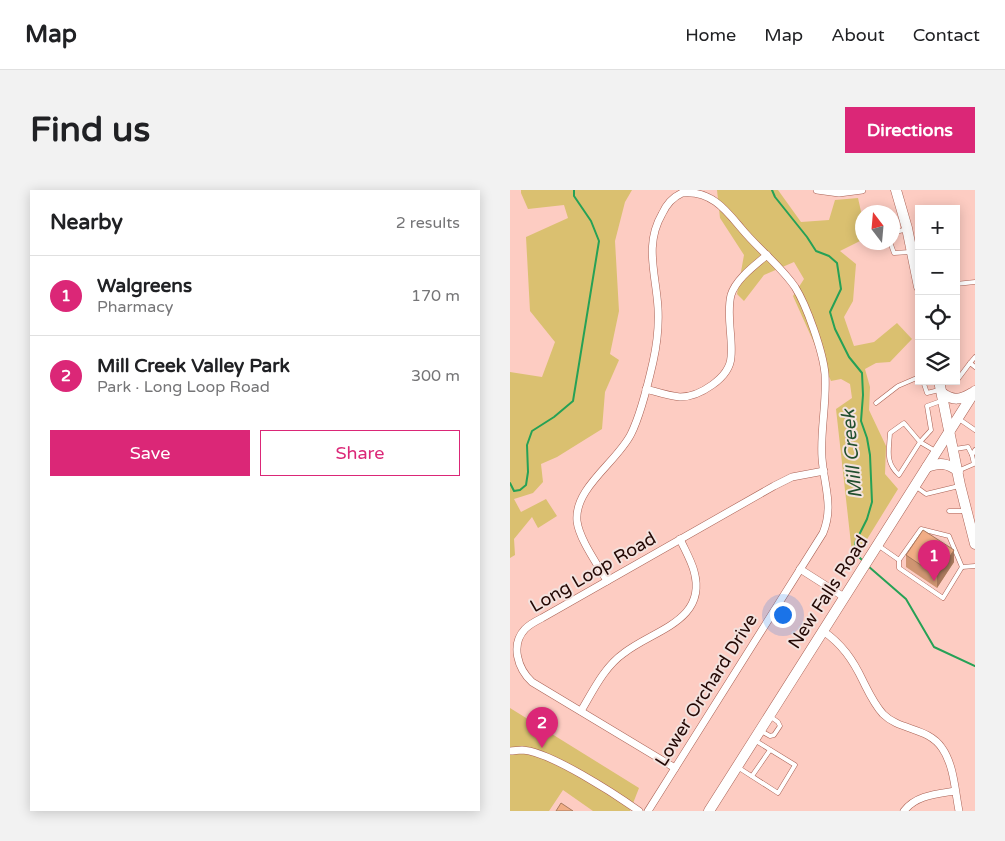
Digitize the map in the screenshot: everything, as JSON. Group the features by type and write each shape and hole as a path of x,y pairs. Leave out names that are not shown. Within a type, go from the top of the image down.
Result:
{"main road":[{"path":"896,190 907,229 915,270"},
{"path":"941,391 948,398 958,399 975,391"},
{"path":"941,391 960,485 975,544"},
{"name":"New Falls Road","path":"709,811 958,418 971,405 975,391"},
{"path":"927,467 942,463 958,471"}],"street":[{"path":"818,190 839,194 862,190"},
{"name":"Lower Orchard Drive","path":"607,581 578,528 577,508 586,491 626,444 635,425 646,388 657,342 658,308 651,250 652,238 660,216 670,202 682,193 690,191 711,194 721,201 744,232 787,277 802,299 822,361 825,385 822,449 829,502 828,521 823,533 648,811"},
{"path":"646,388 675,396 687,396 704,389 724,375 732,357 731,295 738,283 767,255"},
{"name":"Long Loop Road","path":"674,768 528,678 520,666 517,648 524,631 529,626 680,539 792,477 824,471"},
{"path":"581,711 604,673 615,660 629,649 676,622 690,608 695,593 696,581 692,564 680,539"},
{"path":"800,569 844,597"},
{"path":"822,631 838,642 852,659 871,699 883,714 895,722 924,732 941,746 949,760 959,811"},
{"path":"510,751 523,750 551,758 620,797 639,811"},
{"path":"904,811 910,804 923,797 955,791"}],"lane":[{"path":"900,231 907,229"},
{"path":"892,250 896,254 911,252"},
{"path":"960,284 975,282"},
{"path":"960,376 975,357"},
{"path":"970,363 975,367"},
{"path":"876,403 898,386 915,378"},
{"path":"924,385 927,394 941,391"},
{"path":"937,452 920,442 904,423 890,433 889,459 891,468 899,475 920,442 932,430 927,406 941,391"},
{"path":"958,418 975,428"},
{"path":"953,450 968,447 974,453 974,464 958,471"},
{"path":"915,486 926,494 960,485"},
{"path":"949,511 967,511"},
{"path":"962,568 950,536 921,529 899,560 899,568 943,598 962,568 975,566"},
{"path":"878,545 899,560"},
{"path":"760,731 770,736 778,731 780,726 778,722 769,716"},
{"path":"737,766 778,793 795,765 754,740"},
{"path":"752,776 770,750"}],"shaded area":[{"path":"521,190 632,190 625,202 615,241 619,311 610,354 619,360 605,392 602,429 557,457 541,464 543,482 533,493 514,499 521,512 546,499 557,516 538,528 532,517 514,539 515,555 510,558 510,372 542,377 555,342 530,311 526,237 568,218 564,205 528,209"},
{"path":"717,190 778,190 801,222 829,220 835,200 858,198 860,205 855,205 855,244 840,251 856,264 853,301 844,317 854,346 874,342 897,323 912,339 890,362 876,363 865,369 870,387 869,410 886,446 885,474 898,489 853,562 836,409 852,398 850,384 841,379 831,381 793,296 804,279 794,262 764,275 744,301 737,294 744,255 720,218"},
{"path":"510,708 639,788 630,811 593,811 563,790 549,811 510,811"}],"building":[{"path":"923,530 954,550 937,576 906,555"},
{"path":"561,803 573,811 556,811"}],"waterway":[{"name":"Mill Creek","path":"510,483 514,491 520,490 526,485 528,472 527,445 532,431 554,417 573,401 599,241 591,221 574,196 574,190"},
{"name":"Mill Creek","path":"772,190 775,197 816,251 829,256 837,263 841,289 830,312 835,329 849,357 862,373 861,421 870,455 872,502 867,519 855,543 857,555 863,561"},
{"name":"Mill Creek","path":"868,566 906,599 934,647 975,666"}],"place":[{"name":"Walgreens","path":"934,581"},
{"name":"Mill Creek Valley Park","path":"542,748"}]}
